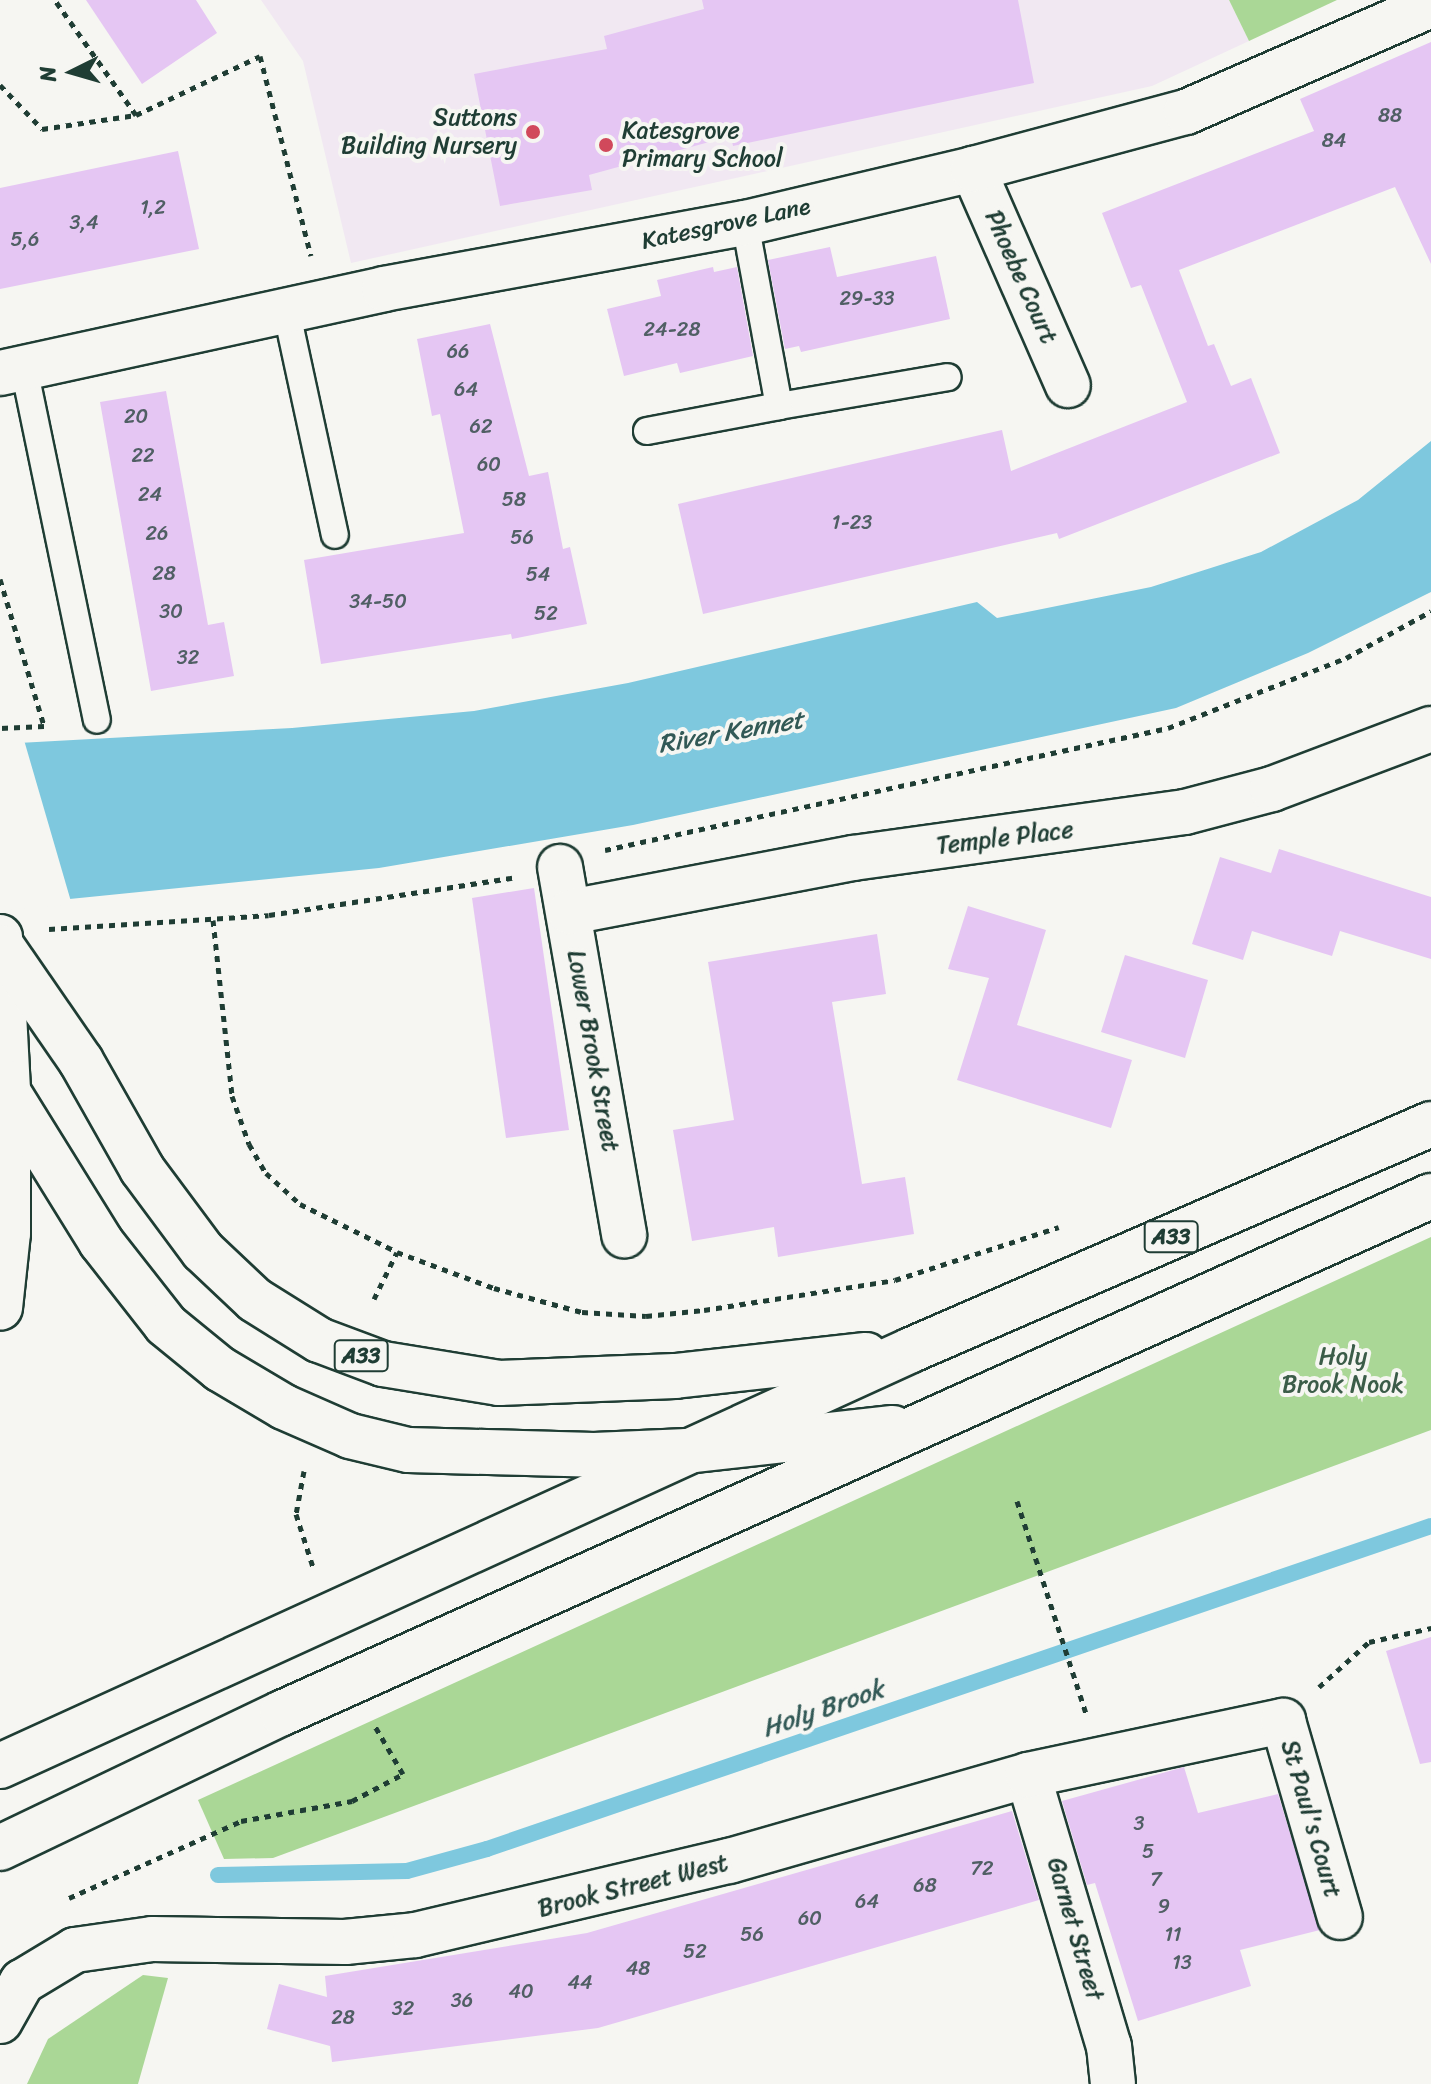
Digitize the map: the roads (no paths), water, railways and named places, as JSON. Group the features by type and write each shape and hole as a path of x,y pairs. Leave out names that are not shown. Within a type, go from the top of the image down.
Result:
{"main road":[{"name":"Katesgrove Lane","path":"12,371 304,306 745,223 973,169 1186,112 1431,5"},
{"name":"Phoebe Court","path":"973,169 1068,385"},
{"name":"Temple Place","path":"570,912 853,858 1185,812 1301,779 1431,729"},
{"name":"Lower Brook Street","path":"560,867 624,1235"},
{"path":"0,1308 8,1233 1,942"},
{"name":"A33","path":"1,942 81,1061 142,1169 203,1251 255,1300 319,1340 383,1364 499,1383 675,1376 911,1350"},
{"name":"A33","path":"4,1086 135,1291 166,1325 220,1369 284,1407 350,1436 408,1450 565,1455 687,1451 931,1423"},
{"name":"A33","path":"0,1766 911,1350 1431,1124"},
{"name":"A33","path":"0,1848 282,1713 1431,1196"},
{"name":"Brook Street West","path":"0,2021 22,1982 75,1950 152,1939 345,1942 415,1935 729,1861 1028,1775 1283,1721"},
{"name":"St Paul's Court","path":"1283,1721 1340,1917"},
{"name":"Garnet Street","path":"1028,1775 1109,2046 1113,2084"}],"lane":[{"path":"745,223 779,406"},
{"path":"304,306 335,535"},
{"path":"12,371 97,719"},
{"path":"647,431 948,377"}],"water":[{"name":"River Kennet","path":"1431,441 1431,592 1308,653 1176,708 633,825 379,868 0,906 0,744 292,728 474,711 628,683 977,602 997,618 1151,587 1261,552 1358,500"}],"waterway":[{"name":"Holy Brook","path":"218,1875 407,1871 487,1849 1431,1526"}],"place":[{"name":"Suttons Building Nursery","path":"533,132"},
{"name":"Katesgrove Primary School","path":"606,145"}],"park label":[{"name":"Holy Brook Nook","path":"1343,1371"}]}
